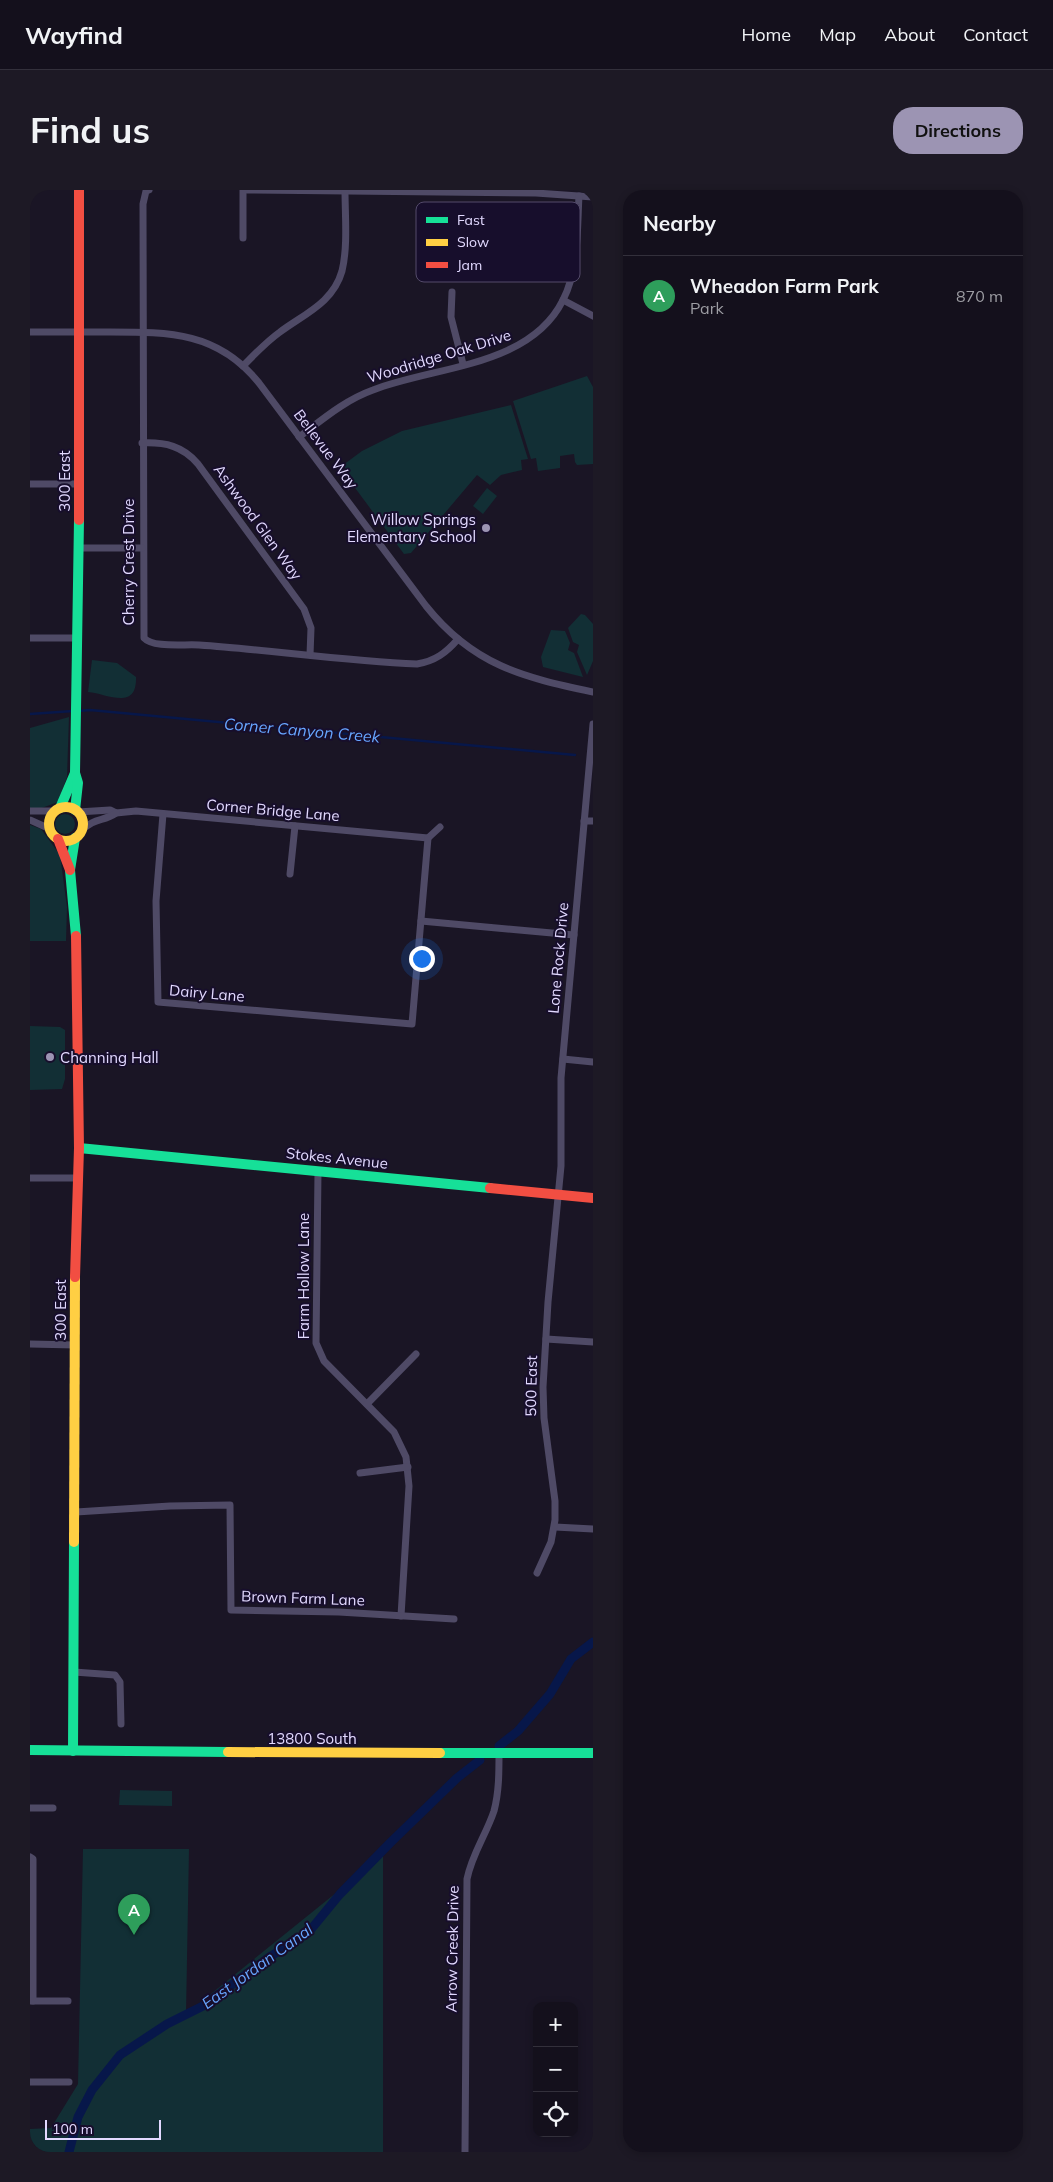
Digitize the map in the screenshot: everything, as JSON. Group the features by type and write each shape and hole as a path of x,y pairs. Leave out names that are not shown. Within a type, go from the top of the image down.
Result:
{"main road":[{"name":"300 East","path":"77,811 78,783 75,773 79,548 79,190"},
{"name":"300 East","path":"57,809 65,798 68,782 75,773"},
{"path":"68,807 77,811 83,822 78,835 66,841 58,839 50,829 49,819 57,809 68,807"},
{"name":"300 East","path":"70,870 78,835"},
{"name":"300 East","path":"58,839 70,870 76,928 79,1148 75,1345 76,1512 73,1751"},
{"name":"Stokes Avenue","path":"79,1148 593,1198"},
{"name":"13800 South","path":"30,1750 593,1753"}],"street":[{"name":"Cherry Crest Drive","path":"148,190 143,204 142,332 142,634 147,642 416,664 443,654 458,639"},
{"path":"243,238 245,190 593,197"},
{"path":"243,366 280,332 316,308 325,300 337,283 344,256 345,191"},
{"name":"Woodridge Oak Drive","path":"579,196 579,202"},
{"name":"Woodridge Oak Drive","path":"299,437 359,395 388,385 498,355 521,344 542,329 563,300 569,282"},
{"path":"452,292 451,317 463,364"},
{"path":"563,300 593,316"},
{"name":"Bellevue Way","path":"30,332 166,332 197,339 216,348 243,366 259,383 327,475 339,487 426,606 458,639 483,658 519,674 593,692"},
{"name":"Ashwood Glen Way","path":"142,443 173,446 184,451 198,464 304,609 311,628 310,655"},
{"path":"30,484 79,484"},
{"path":"79,548 142,548"},
{"path":"30,638 78,638"},
{"name":"Lone Rock Drive","path":"558,1195 561,1166 560,1096 593,724"},
{"path":"30,811 57,809"},
{"name":"Corner Bridge Lane","path":"77,811 136,811 428,838"},
{"name":"Corner Bridge Lane","path":"78,835 94,820 111,816 116,812"},
{"name":"Dairy Lane","path":"163,814 156,901 158,1002 412,1024 421,922"},
{"path":"30,820 50,829"},
{"path":"584,821 593,822"},
{"path":"290,874 295,826"},
{"path":"440,827 428,838 421,922 574,935"},
{"path":"563,1059 593,1062"},
{"name":"Farm Hollow Lane","path":"318,1172 316,1343 324,1361 399,1439 408,1467 409,1486 401,1616"},
{"path":"30,1178 78,1178"},
{"name":"500 East","path":"537,1573 549,1549 554,1527 555,1507 544,1418 546,1339 558,1195"},
{"path":"546,1339 593,1342"},
{"path":"30,1344 75,1345"},
{"path":"367,1404 416,1354"},
{"path":"360,1473 408,1467"},
{"name":"Brown Farm Lane","path":"76,1512 170,1506 230,1506 231,1610 307,1611 454,1619"},
{"path":"554,1527 593,1530"},
{"path":"74,1672 115,1675 120,1682 121,1724"},
{"name":"Arrow Creek Drive","path":"465,2152 467,1879 471,1859 493,1812 498,1791 500,1753"},
{"path":"30,1808 53,1808"},
{"path":"30,1857 33,1859 32,2001 68,2001"},
{"path":"30,2082 69,2082"}],"green space":[{"path":"587,376 593,387 593,464 577,465 574,454 560,456 560,468 538,471 536,458 531,459 513,401"},
{"path":"511,405 528,459 521,460 522,470 501,475 490,485 477,475 411,553 404,554 347,477 348,472 343,465 362,451 402,431"},
{"path":"487,488 497,496 483,514 473,506"},
{"path":"581,614 585,615 593,624 593,661 587,675 577,652 579,645 573,642 568,628"},
{"path":"551,630 565,631 570,643 568,650 574,653 583,677 543,667 541,657"},
{"path":"92,660 117,663 136,677 132,694 120,698 88,692"},
{"path":"69,717 67,777 58,802 39,809 30,808 30,728"},
{"path":"61,814 69,814 75,820 75,828 69,834 61,834 55,828 55,820"},
{"path":"30,825 41,829 60,855 67,907 66,941 30,941"},
{"name":"Channing Hall","path":"30,1026 60,1027 65,1030 65,1079 62,1089 30,1090"},
{"path":"120,1790 172,1791 172,1806 119,1805"},
{"path":"83,1849 189,1849 186,2014 383,1855 383,2152 30,2152 30,2129 51,2128 78,2084"}],"waterway":[{"name":"Corner Canyon Creek","path":"78,711 90,710 575,755"},
{"name":"Corner Canyon Creek","path":"30,714 73,711"},
{"name":"East Jordan Canal","path":"499,1746 518,1731 550,1694 571,1659 593,1642"},
{"name":"East Jordan Canal","path":"69,2152 78,2117 92,2090 120,2055 167,2024 203,2006 271,1956 308,1933 340,1894 391,1842 457,1778 480,1760"}],"traffic: fast":[{"path":"75,810 78,783 75,773 79,520"},
{"path":"60,808 75,773"},
{"path":"75,838 70,870 76,936"},
{"path":"79,1148 490,1188"},
{"path":"73,1751 74,1542"},
{"path":"30,1750 228,1752"},
{"path":"440,1753 593,1753"}],"traffic: slow":[{"path":"66,807 78,812 83,824 78,836 66,841 54,836 49,824 54,812 66,807"},
{"path":"74,1542 75,1277"},
{"path":"228,1752 440,1753"}],"traffic: jam":[{"path":"79,190 79,520"},
{"path":"58,839 70,870"},
{"path":"75,1277 79,1148 76,936"},
{"path":"490,1188 593,1198"}],"place":[{"name":"Willow Springs Elementary School","path":"486,528"},
{"name":"Channing Hall","path":"50,1057"},
{"name":"Wheadon Farm Park","path":"134,1935"}]}
